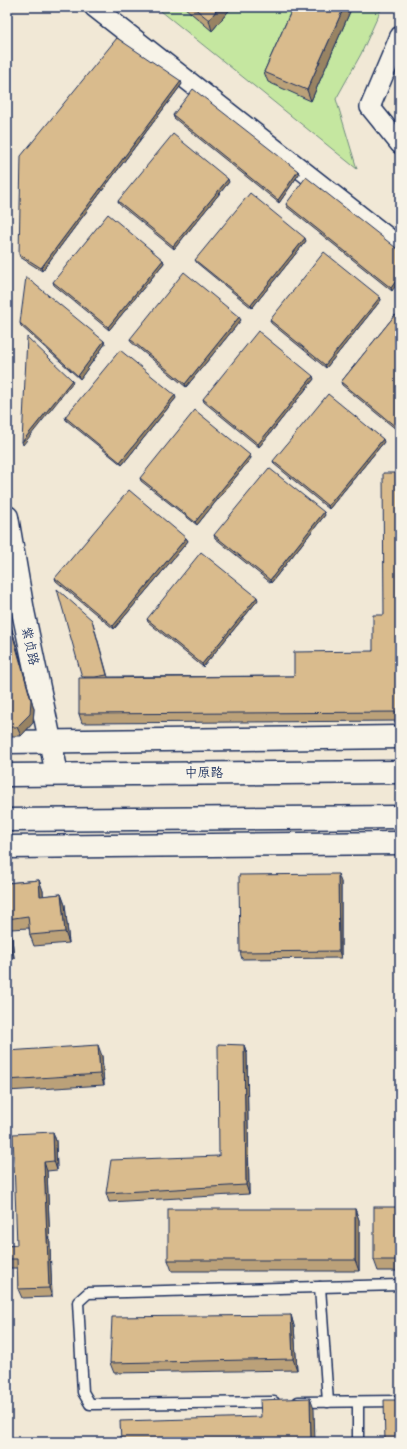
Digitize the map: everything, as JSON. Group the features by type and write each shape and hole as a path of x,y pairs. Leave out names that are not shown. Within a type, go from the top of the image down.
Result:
{"street":[{"path":"94,7 400,248"},
{"path":"400,36 370,107 400,144"},
{"name":"紫贞路","path":"7,518 23,611 56,774"},
{"path":"7,742 400,737"},
{"name":"中原路","path":"7,775 400,772"},
{"path":"7,820 400,817"},
{"path":"7,847 400,843"}],"lane":[{"path":"400,1285 88,1292 78,1302 83,1392 90,1404 400,1401"},
{"path":"320,1287 328,1402"},
{"path":"358,1402 358,1442"}],"green space":[{"path":"156,7 382,7 361,54 336,99 357,169"}],"building":[{"path":"193,7 219,7 209,20"},
{"path":"293,7 344,7 307,90 264,72"},
{"path":"117,38 181,81 41,268 19,254 21,156"},
{"path":"193,89 298,171 278,200 173,115"},
{"path":"173,134 228,179 173,246 118,201"},
{"path":"306,177 400,251 400,275 391,288 286,204"},
{"path":"250,193 305,238 251,305 195,260"},
{"path":"108,214 163,260 108,327 53,282"},
{"path":"324,252 380,297 325,365 270,320"},
{"path":"184,272 239,317 185,384 130,339"},
{"path":"26,277 104,341 78,376 20,323"},
{"path":"395,315 400,318 400,422 396,427 341,382"},
{"path":"258,331 313,376 258,444 203,399"},
{"path":"27,337 72,380 22,442"},
{"path":"120,350 175,395 120,462 65,417"},
{"path":"328,394 383,439 328,506 273,461"},
{"path":"195,410 250,455 195,522 140,478"},
{"path":"269,468 324,512 270,580 214,535"},
{"path":"383,473 400,473 400,712 79,714 79,678 294,676 294,652 373,651 373,615 384,615"},
{"path":"129,490 186,538 113,626 55,578"},
{"path":"201,552 257,597 202,664 147,619"},
{"path":"57,589 92,620 107,675 82,677"},
{"path":"7,615 31,700 30,714 17,727 7,727"},
{"path":"338,874 339,951 240,952 239,875"},
{"path":"39,880 40,896 61,894 65,932 30,935 28,916 7,919 7,883"},
{"path":"7,919 10,947 7,947"},
{"path":"218,1044 244,1045 246,1185 106,1193 111,1160 219,1156"},
{"path":"98,1045 100,1074 7,1080 7,1051"},
{"path":"53,1132 54,1161 44,1162 49,1288 18,1289 17,1259 7,1259 7,1246 17,1245 13,1134"},
{"path":"374,1207 400,1207 400,1260 374,1260"},
{"path":"168,1209 355,1209 355,1260 168,1260"},
{"path":"291,1315 293,1359 110,1363 112,1317"},
{"path":"310,1398 311,1442 121,1442 120,1421 261,1417 260,1400"},
{"path":"384,1400 400,1400 400,1442 385,1442"}]}
